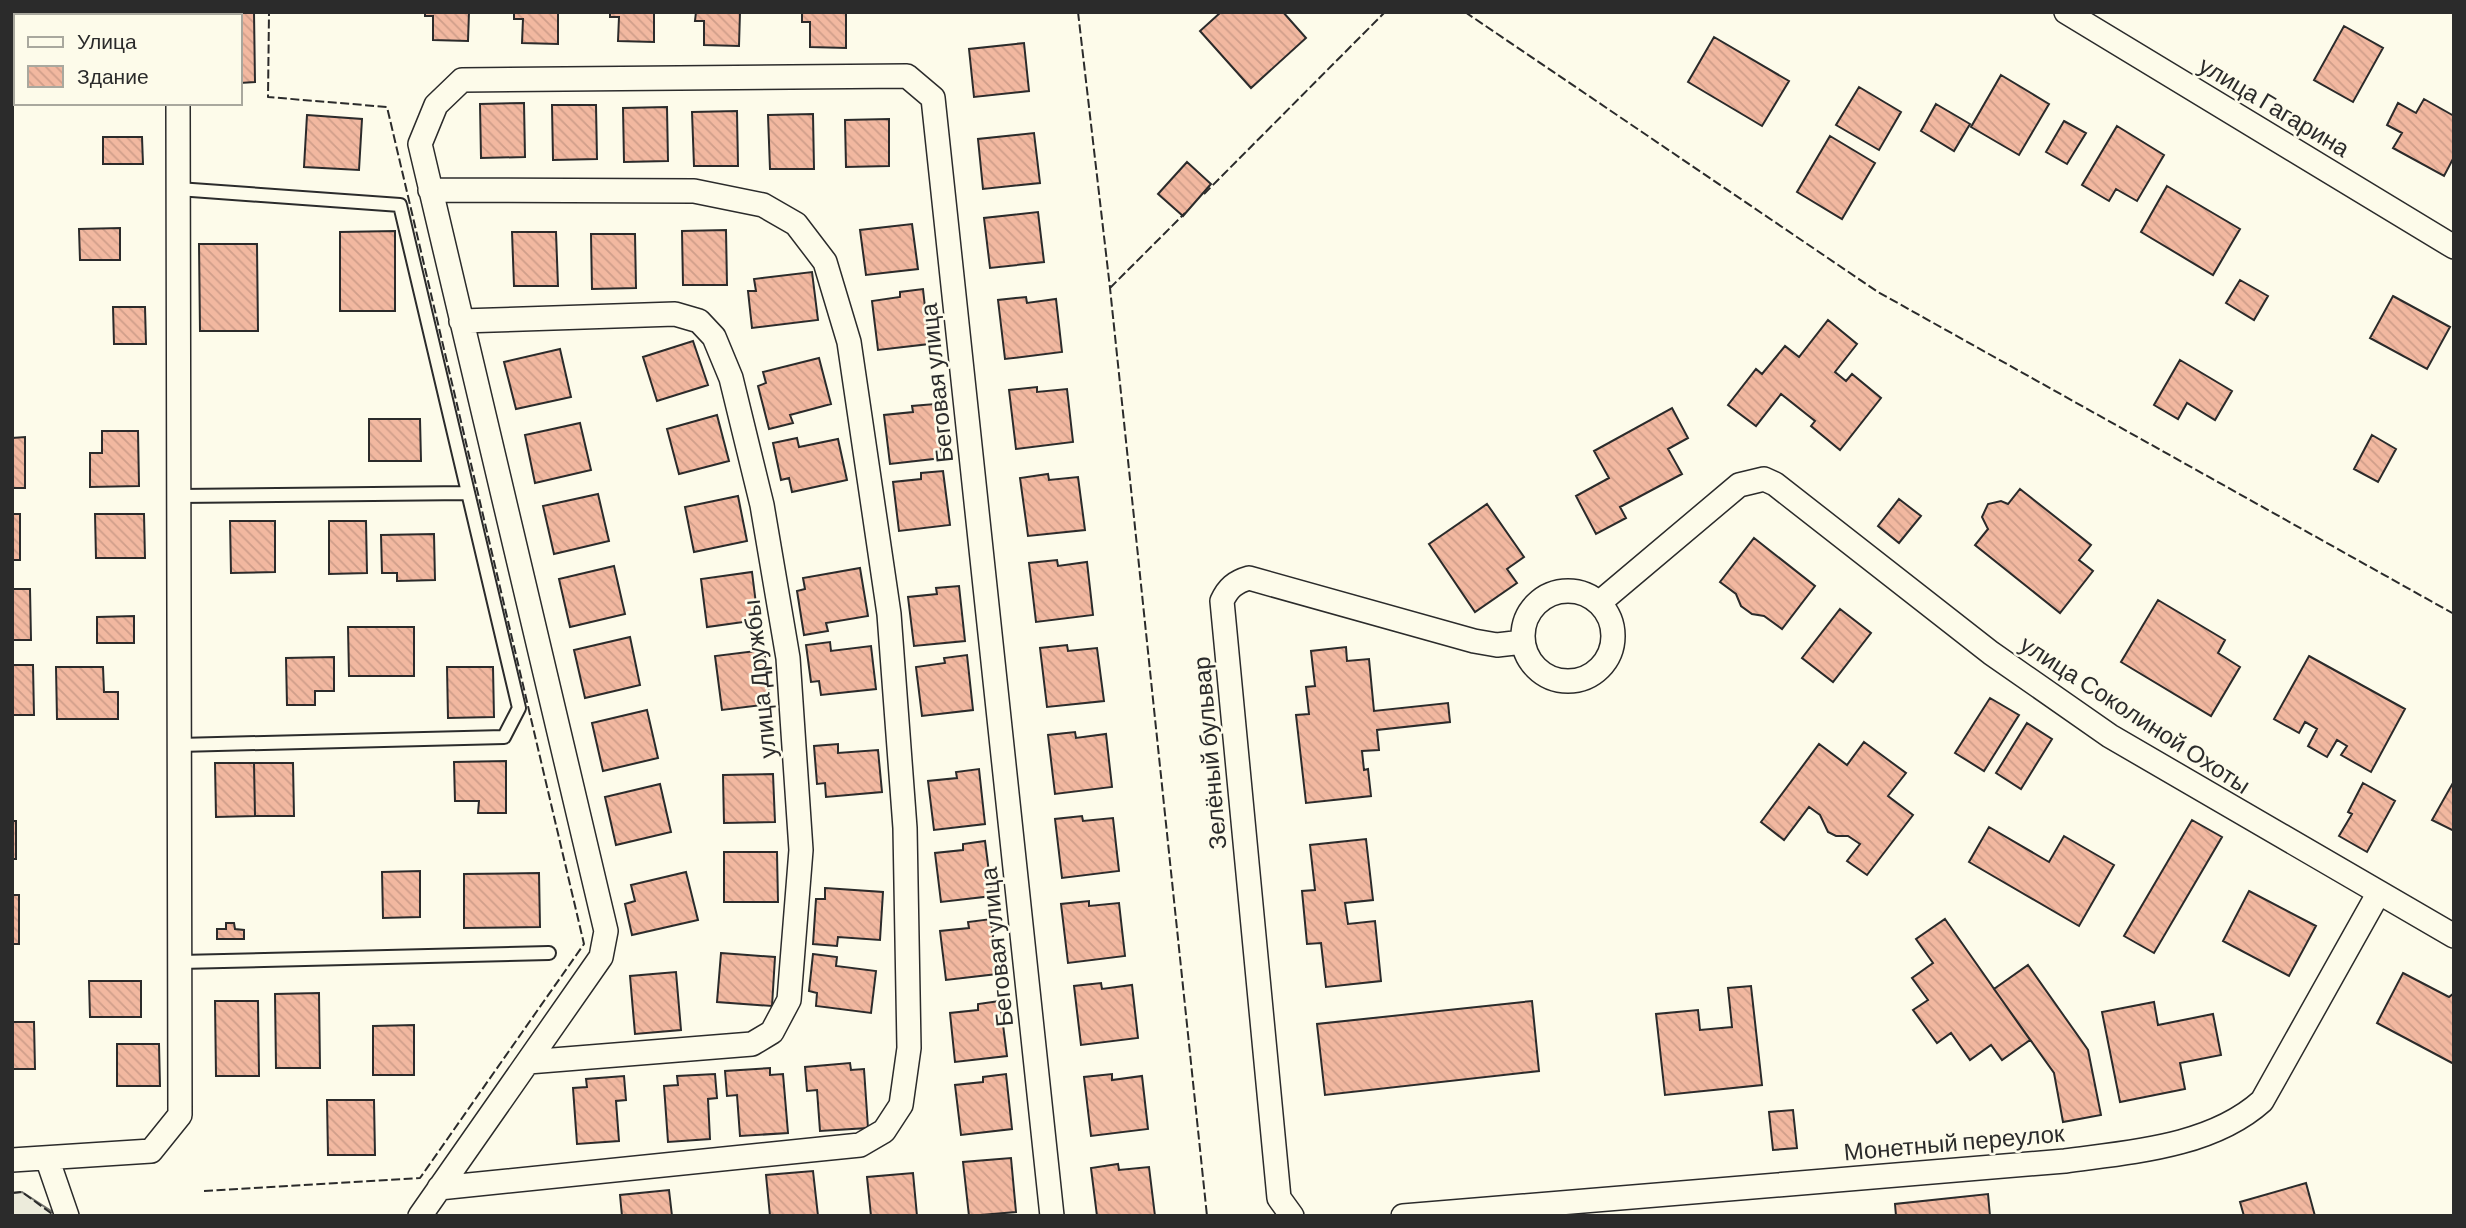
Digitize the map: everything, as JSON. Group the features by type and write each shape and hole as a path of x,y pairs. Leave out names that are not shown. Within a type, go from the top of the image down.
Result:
{"street":[{"name":"улица Гагарина","path":"2066,12 2454,247"},
{"name":"Беговая улица","path":"430,190 420,144 436,105 462,80 907,76 933,98 1052,1216"},
{"path":"12,1160 151,1152 180,1115 178,105"},
{"path":"420,1216 439,1188 601,957 606,931 430,190 694,191 763,205 796,224 825,262 849,342 889,614 905,828 909,1048 901,1105 884,1131 860,1145 439,1188"},
{"name":"улица Дружбы","path":"461,321 675,314 699,321 714,337 731,378 762,505 788,658 801,850 789,1000 772,1032 752,1044 528,1062"},
{"name":"улица Соколиной Охоты","path":"1599,603 1739,485 1763,479 1775,484 2055,699 2110,736 2454,936"},
{"name":"Зелёный бульвар","path":"1292,1216 1279,1198 1222,601 1228,590 1238,581 1256,579 1474,642 1497,645 1523,642"},
{"path":"1565,591 1583,594 1599,603 1610,619 1614,637 1609,656 1597,671 1581,680 1562,681 1544,674 1530,661 1523,642 1524,624 1533,608 1547,596 1565,591"},
{"name":"Монетный переулок","path":"1403,1216 2065,1161 2138,1150 2227,1126 2247,1115 2262,1101 2378,894"},
{"path":"47,1158 66,1216"}],"lane":[{"path":"178,190 400,205 519,708 504,737 179,745"},
{"path":"178,496 468,493"},
{"path":"180,962 550,953"}],"shaded area":[{"path":"22,1192 55,1216 12,1216 12,1193"}],"building":[{"path":"12,12 29,12 14,14 12,38"},
{"path":"94,12 130,12 130,14"},
{"path":"254,12 255,82 242,83 242,14 197,14"},
{"path":"425,12 469,12 468,41 433,40 433,16 425,16"},
{"path":"514,12 558,12 558,44 522,43 523,19 514,19"},
{"path":"610,12 654,12 654,42 618,41 619,17 610,17"},
{"path":"696,12 740,12 739,46 704,45 704,21 695,21"},
{"path":"802,12 846,12 846,48 810,47 810,22 802,22"},
{"path":"1221,12 1283,12 1306,38 1251,88 1200,31"},
{"path":"2344,26 2383,48 2353,102 2314,80"},
{"path":"1714,37 1789,81 1762,126 1688,82"},
{"path":"1024,43 1029,91 974,97 969,49"},
{"path":"12,67 14,67 14,103"},
{"path":"2001,75 2049,104 2019,155 1971,127"},
{"path":"1859,87 1901,112 1879,150 1836,125"},
{"path":"2424,99 2454,116 2454,157 2444,176 2393,148 2402,133 2387,125 2398,103 2416,113"},
{"path":"524,103 525,157 481,158 480,104"},
{"path":"1936,104 1970,124 1954,151 1921,131"},
{"path":"552,105 596,105 597,159 553,160"},
{"path":"667,107 668,161 624,162 623,108"},
{"path":"737,111 738,166 694,166 692,112"},
{"path":"813,114 814,169 770,169 768,115"},
{"path":"307,115 362,119 359,170 304,167"},
{"path":"889,119 889,166 846,167 845,120"},
{"path":"2064,121 2086,133 2067,164 2046,152"},
{"path":"2117,126 2164,155 2137,201 2116,189 2109,201 2082,185"},
{"path":"1034,133 1040,183 983,189 978,139"},
{"path":"1830,136 1875,163 1842,219 1797,192"},
{"path":"103,137 142,137 143,164 103,164"},
{"path":"1187,162 1211,184 1183,216 1158,194"},
{"path":"2167,186 2240,229 2213,275 2141,232"},
{"path":"1038,212 1044,262 990,268 984,218"},
{"path":"912,224 918,269 866,275 860,230"},
{"path":"120,228 120,260 80,260 79,229"},
{"path":"726,230 727,285 683,285 682,231"},
{"path":"395,231 395,311 340,311 340,232"},
{"path":"512,232 556,232 558,286 514,286"},
{"path":"591,234 635,234 636,288 592,289"},
{"path":"199,244 257,244 258,331 200,331"},
{"path":"812,272 818,320 752,328 748,291 756,291 754,279"},
{"path":"2240,280 2268,296 2254,320 2226,303"},
{"path":"923,289 929,344 878,350 872,301 900,297 900,292"},
{"path":"2393,296 2450,327 2427,369 2370,338"},
{"path":"1026,297 1027,303 1056,299 1062,352 1005,359 998,300"},
{"path":"113,307 145,307 146,344 114,344"},
{"path":"1828,320 1857,344 1835,372 1846,381 1852,374 1881,398 1840,450 1811,426 1815,421 1781,394 1756,426 1728,405 1756,369 1762,374 1785,346 1799,357"},
{"path":"693,341 708,385 657,401 643,357"},
{"path":"560,349 571,397 516,409 504,362"},
{"path":"819,358 831,404 790,415 793,423 769,429 758,386 766,383 763,372"},
{"path":"2180,360 2232,391 2215,420 2187,403 2178,419 2154,405"},
{"path":"1037,387 1037,392 1067,389 1073,442 1016,449 1009,390"},
{"path":"935,404 942,458 890,464 884,415 913,412 912,406"},
{"path":"1672,408 1688,438 1668,449 1682,474 1620,507 1626,518 1596,534 1576,496 1609,478 1594,451"},
{"path":"717,415 729,461 679,474 667,429"},
{"path":"369,419 420,419 421,461 369,461"},
{"path":"580,423 591,470 535,483 525,435"},
{"path":"102,431 138,431 139,486 90,487 90,453 102,453"},
{"path":"2372,435 2396,449 2378,482 2354,469"},
{"path":"25,437 25,488 12,488 12,438"},
{"path":"797,438 799,447 838,439 847,480 792,492 789,478 781,480 773,443"},
{"path":"943,471 950,525 899,531 893,482 921,479 921,473"},
{"path":"1048,474 1049,480 1078,477 1085,530 1028,536 1020,478"},
{"path":"2020,489 2091,545 2079,560 2093,571 2060,613 1975,545 1988,529 1982,517 1988,504 2001,501 2008,504"},
{"path":"598,494 609,541 554,554 543,506"},
{"path":"738,496 747,541 694,552 685,507"},
{"path":"1899,499 1921,516 1899,543 1878,526"},
{"path":"1487,504 1524,557 1507,569 1517,583 1475,612 1429,544"},
{"path":"12,514 20,514 20,560 12,560"},
{"path":"95,514 144,514 145,558 96,558"},
{"path":"230,521 275,521 275,572 231,573"},
{"path":"329,521 366,521 367,573 329,574"},
{"path":"434,534 435,580 397,581 397,573 382,573 381,535"},
{"path":"1754,538 1815,586 1782,629 1764,616 1752,614 1741,606 1736,594 1720,582"},
{"path":"1057,560 1058,566 1087,562 1093,615 1036,622 1029,563"},
{"path":"614,566 625,614 570,627 559,579"},
{"path":"860,568 868,616 826,623 828,631 804,635 797,591 805,589 803,578"},
{"path":"752,572 758,620 707,627 701,579"},
{"path":"959,586 965,641 914,646 908,597 937,594 936,588"},
{"path":"12,589 30,589 31,640 12,640"},
{"path":"2158,600 2225,640 2218,653 2240,667 2211,716 2121,662"},
{"path":"1840,609 1871,633 1833,682 1802,658"},
{"path":"134,616 134,643 97,643 97,617"},
{"path":"348,627 414,627 414,676 349,676"},
{"path":"630,637 640,685 585,698 574,650"},
{"path":"830,642 831,651 871,646 876,689 821,695 819,681 811,682 806,645"},
{"path":"1067,645 1068,651 1097,648 1104,701 1047,707 1040,648"},
{"path":"1346,647 1347,661 1369,659 1374,711 1448,703 1450,722 1377,730 1379,750 1362,751 1364,770 1368,769 1371,796 1306,803 1296,715 1309,714 1306,687 1315,686 1311,651"},
{"path":"764,650 771,704 722,710 715,656"},
{"path":"967,655 973,710 922,716 916,667 945,663 944,658"},
{"path":"2309,656 2405,709 2371,772 2341,755 2347,746 2337,740 2327,757 2308,746 2317,729 2305,722 2299,733 2274,719"},
{"path":"334,657 334,691 315,691 315,705 287,705 286,658"},
{"path":"12,665 33,665 34,715 12,715"},
{"path":"56,667 103,667 104,692 118,692 118,719 57,719"},
{"path":"447,667 493,667 494,717 448,718"},
{"path":"1990,698 2019,715 1984,771 1955,753"},
{"path":"647,710 658,758 603,771 592,723"},
{"path":"2027,723 2052,739 2021,789 1996,773"},
{"path":"1075,732 1076,738 1106,734 1112,787 1055,794 1048,735"},
{"path":"1864,742 1906,773 1888,796 1913,815 1867,875 1847,861 1860,844 1848,836 1836,836 1828,832 1820,815 1809,807 1784,840 1761,822 1819,744 1847,765"},
{"path":"838,744 838,753 878,750 882,792 826,797 825,783 817,784 814,746"},
{"path":"506,761 506,813 478,813 479,801 455,801 454,762"},
{"path":"215,763 254,763 255,816 216,817"},
{"path":"254,763 293,763 294,816 255,816"},
{"path":"979,769 985,824 934,830 928,781 957,778 956,772"},
{"path":"773,774 775,822 724,823 723,775"},
{"path":"2454,781 2454,831 2432,820"},
{"path":"2363,783 2395,801 2367,852 2339,836 2352,814 2348,812"},
{"path":"660,784 671,832 616,845 605,797"},
{"path":"1082,816 1083,821 1113,818 1119,871 1062,878 1055,819"},
{"path":"2192,820 2222,837 2154,953 2124,936"},
{"path":"12,821 16,821 16,859 12,859"},
{"path":"1989,827 2049,862 2064,836 2114,865 2079,926 1969,862"},
{"path":"1366,839 1373,900 1345,903 1348,924 1375,921 1381,981 1326,987 1321,943 1307,944 1302,891 1315,890 1310,845"},
{"path":"985,841 992,896 941,902 935,853 963,850 963,844"},
{"path":"724,852 777,852 778,902 724,902"},
{"path":"420,871 420,917 383,918 382,872"},
{"path":"686,872 698,920 632,935 625,904 635,901 631,885"},
{"path":"539,873 540,927 464,928 464,874"},
{"path":"825,888 883,892 880,940 838,937 837,946 813,944 816,899 825,899"},
{"path":"2249,891 2316,926 2289,976 2223,941"},
{"path":"12,895 19,895 19,944 12,944"},
{"path":"1089,901 1089,906 1119,903 1125,956 1068,963 1061,904"},
{"path":"991,919 997,974 946,980 940,931 969,928 968,922"},
{"path":"1945,919 2030,1040 2002,1060 1991,1045 1970,1060 1951,1033 1937,1043 1913,1010 1928,1000 1912,978 1933,963 1916,939"},
{"path":"226,923 234,923 235,929 244,930 244,939 217,939 217,929 226,929"},
{"path":"721,953 775,957 772,1006 717,1002"},
{"path":"813,954 837,957 836,966 876,971 871,1013 816,1006 817,993 809,991"},
{"path":"2028,965 2088,1050 2101,1115 2063,1122 2054,1073 1994,989"},
{"path":"676,972 681,1030 635,1034 630,976"},
{"path":"2403,973 2449,997 2454,993 2454,1064 2377,1023"},
{"path":"89,981 141,981 141,1017 90,1017"},
{"path":"1101,983 1102,989 1132,985 1138,1038 1081,1045 1074,986"},
{"path":"1751,986 1762,1085 1665,1095 1656,1014 1698,1010 1700,1030 1732,1027 1728,988"},
{"path":"319,993 320,1068 276,1068 275,994"},
{"path":"215,1001 258,1001 259,1076 216,1076"},
{"path":"1000,1001 1007,1056 955,1062 950,1013 978,1010 978,1004"},
{"path":"1532,1001 1539,1071 1325,1095 1317,1024"},
{"path":"2154,1002 2158,1025 2213,1014 2221,1055 2180,1063 2185,1089 2120,1102 2102,1012"},
{"path":"12,1022 34,1022 35,1069 12,1069"},
{"path":"414,1025 414,1075 373,1075 373,1026"},
{"path":"117,1044 159,1044 160,1086 117,1086"},
{"path":"850,1063 851,1070 864,1069 868,1128 820,1131 817,1090 807,1091 805,1067"},
{"path":"770,1068 770,1075 783,1074 788,1133 740,1136 737,1095 727,1096 725,1071"},
{"path":"715,1074 717,1098 708,1099 710,1139 668,1142 664,1086 678,1085 677,1076"},
{"path":"1006,1074 1012,1129 961,1135 955,1085 983,1082 983,1077"},
{"path":"1112,1074 1112,1080 1142,1076 1148,1129 1091,1136 1084,1077"},
{"path":"624,1076 626,1100 616,1101 619,1141 577,1144 573,1088 587,1087 586,1079"},
{"path":"327,1100 374,1100 375,1155 328,1155"},
{"path":"1793,1110 1797,1148 1773,1150 1769,1112"},
{"path":"1011,1158 1016,1212 969,1216 963,1162"},
{"path":"1118,1164 1119,1170 1149,1167 1155,1216 1097,1216 1091,1168"},
{"path":"813,1171 818,1216 770,1216 766,1175"},
{"path":"913,1173 917,1216 871,1216 867,1177"},
{"path":"2306,1183 2315,1216 2244,1216 2240,1202"},
{"path":"669,1190 672,1216 622,1216 620,1195"},
{"path":"1988,1194 1990,1216 1896,1216 1895,1204"}],"fence":[{"path":"204,1191 420,1178 584,944 387,107 268,97 269,12"},
{"path":"1078,12 1110,288 1207,1216"},
{"path":"1204,194 1385,12"},
{"path":"1465,12 1878,292 2454,614"},
{"path":"1110,288 1185,213"},
{"path":"12,1193 22,1192 55,1216"}]}
